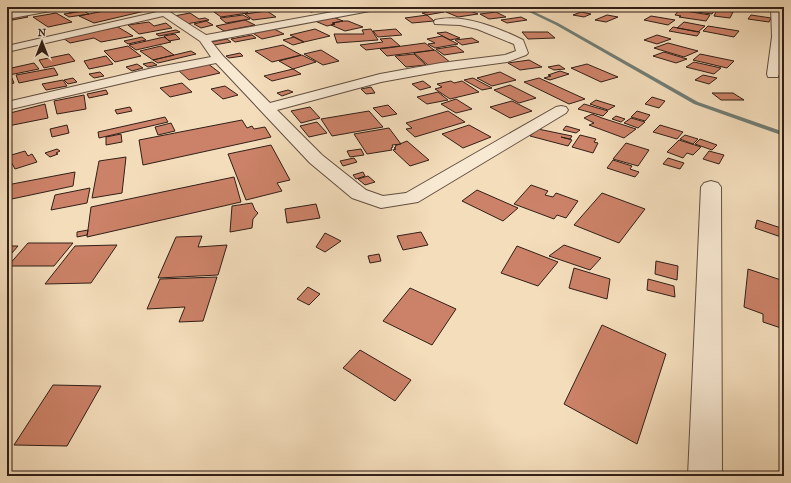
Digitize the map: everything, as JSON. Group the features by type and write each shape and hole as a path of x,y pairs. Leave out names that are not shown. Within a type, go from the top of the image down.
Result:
{"street":[{"path":"7,16 56,7"},
{"path":"204,39 375,7"},
{"path":"773,74 777,37 776,7"},
{"path":"7,49 160,10 204,39 219,59 316,159 359,194 381,202 410,198 561,110"},
{"path":"268,108 380,78 441,67 507,58 522,53 519,42 500,32 471,24 451,21 439,22"},
{"path":"7,106 153,72 219,59"},
{"path":"705,476 711,187"}],"building":[{"path":"59,7 80,7 85,10 70,13 64,8"},
{"path":"81,7 117,7 94,12"},
{"path":"124,7 139,7 149,10 94,23 79,16"},
{"path":"229,7 231,9 210,10 207,8"},
{"path":"244,7 271,7 273,8 251,12"},
{"path":"317,7 323,10 311,12 305,10"},
{"path":"434,7 459,7 462,8 444,11"},
{"path":"700,7 716,8 712,14 696,12"},
{"path":"721,7 748,7 746,11"},
{"path":"241,8 248,13 221,17 214,12"},
{"path":"465,9 478,14 458,17 446,12"},
{"path":"439,10 444,12 427,15 422,13"},
{"path":"679,10 710,15 706,21 679,17 681,16 675,15"},
{"path":"717,10 733,12 730,18 714,16"},
{"path":"84,11 89,14 69,17 64,14"},
{"path":"267,11 276,17 253,20 245,14"},
{"path":"496,12 506,17 489,19 480,14"},
{"path":"581,12 591,14 584,17 573,15"},
{"path":"56,13 72,22 48,27 33,17"},
{"path":"190,13 199,19 205,18 209,20 186,24 174,16"},
{"path":"25,15 28,17 7,21 7,19"},
{"path":"243,15 250,19 226,23 220,18"},
{"path":"427,15 434,21 412,23 405,18"},
{"path":"607,15 618,17 606,22 595,20"},
{"path":"751,15 771,18 769,22 748,19"},
{"path":"651,16 675,20 668,25 644,20"},
{"path":"333,17 343,21 332,23 335,24 327,26 315,21"},
{"path":"521,17 527,20 507,23 501,20"},
{"path":"245,20 255,25 224,31 216,26"},
{"path":"206,21 213,25 201,28 194,24"},
{"path":"348,21 363,27 345,31 331,25 335,24 333,23"},
{"path":"149,22 154,26 166,23 172,28 139,34 128,25"},
{"path":"684,22 705,26 698,32 677,28"},
{"path":"708,26 739,31 734,37 703,31"},
{"path":"118,27 133,36 101,42 94,38 70,43 63,38"},
{"path":"673,27 700,32 697,36 669,31"},
{"path":"272,28 284,34 262,39 251,32"},
{"path":"315,29 330,36 304,42 290,35"},
{"path":"371,29 378,40 337,43 334,34 364,34 362,30"},
{"path":"396,29 402,35 378,37 373,31"},
{"path":"176,30 180,32 159,36 156,34"},
{"path":"446,32 460,38 450,40 437,33"},
{"path":"522,32 548,32 555,38 528,39"},
{"path":"175,34 180,39 169,41 164,36"},
{"path":"252,35 256,38 235,42 231,39"},
{"path":"657,35 671,39 657,44 644,40"},
{"path":"442,36 458,44 435,48 428,44 435,43 427,39"},
{"path":"142,37 146,40 128,44 124,41"},
{"path":"164,37 171,42 136,50 129,45"},
{"path":"294,37 304,42 293,45 283,40"},
{"path":"391,38 400,46 366,50 360,45 383,42 380,39"},
{"path":"472,38 479,42 462,45 455,40"},
{"path":"227,39 231,42 214,45 211,42"},
{"path":"425,43 434,50 387,56 380,49"},
{"path":"668,43 698,51 684,57 654,48"},
{"path":"283,45 301,55 272,62 255,51"},
{"path":"128,46 141,56 115,62 104,51"},
{"path":"161,46 174,55 153,60 140,51"},
{"path":"456,46 464,52 444,55 436,49"},
{"path":"321,50 339,61 323,65 304,54"},
{"path":"435,50 451,63 429,66 414,53"},
{"path":"191,51 196,54 158,63 153,60"},
{"path":"664,52 687,59 676,63 653,56"},
{"path":"240,53 243,56 229,58 226,56"},
{"path":"69,54 75,61 44,68 39,60"},
{"path":"414,54 426,65 406,67 395,56"},
{"path":"700,54 734,61 727,68 693,60"},
{"path":"302,55 316,62 293,69 279,61"},
{"path":"106,56 113,64 89,69 84,61"},
{"path":"529,60 542,67 520,70 508,63"},
{"path":"152,62 157,65 148,67 143,64"},
{"path":"694,62 721,68 714,74 686,67"},
{"path":"34,63 39,69 9,75 7,72 7,69"},
{"path":"207,63 220,73 189,80 177,69"},
{"path":"137,64 143,68 132,71 126,67"},
{"path":"587,64 618,77 601,82 571,68"},
{"path":"559,65 565,69 554,70 548,67"},
{"path":"54,68 58,75 19,83 16,75"},
{"path":"293,69 301,74 272,81 264,76"},
{"path":"560,71 569,74 550,80 544,78 551,76 548,75"},
{"path":"100,72 104,76 94,78 89,74"},
{"path":"500,72 516,80 492,86 477,78"},
{"path":"703,75 717,78 709,84 695,80"},
{"path":"11,76 14,83 7,85 7,77"},
{"path":"73,78 77,82 68,84 64,80"},
{"path":"473,78 492,88 482,90 464,80"},
{"path":"539,78 585,99 569,104 524,82"},
{"path":"63,80 67,86 46,90 42,84"},
{"path":"423,81 431,87 420,90 412,84"},
{"path":"451,81 454,83 462,81 479,92 450,99 435,89 442,87 437,84"},
{"path":"182,83 192,92 170,97 160,88"},
{"path":"510,85 536,98 519,103 494,90"},
{"path":"225,86 238,95 223,99 211,89"},
{"path":"371,87 375,93 366,94 361,89"},
{"path":"106,90 108,94 89,98 87,94"},
{"path":"288,90 293,92 282,96 277,93"},
{"path":"438,92 448,100 427,104 417,97"},
{"path":"712,93 733,93 744,100 721,100"},
{"path":"84,95 86,109 57,114 54,101"},
{"path":"652,97 665,101 659,108 645,104"},
{"path":"456,99 472,109 456,113 441,104"},
{"path":"596,100 615,106 608,110 590,104"},
{"path":"512,101 532,111 510,118 490,107"},
{"path":"45,104 48,118 8,126 10,113"},
{"path":"584,104 608,111 603,116 578,109"},
{"path":"388,105 397,114 382,117 373,108"},
{"path":"130,107 132,111 117,114 115,110"},
{"path":"310,107 320,118 301,123 291,111"},
{"path":"369,111 383,127 332,136 321,119"},
{"path":"448,111 465,122 415,137 406,129 412,128 406,123"},
{"path":"637,111 650,115 645,121 631,117"},
{"path":"592,114 636,129 624,138 589,125 594,123 584,118"},
{"path":"616,116 625,119 621,122 612,119"},
{"path":"165,117 168,122 99,138 98,132"},
{"path":"631,118 645,122 638,128 624,123"},
{"path":"242,120 247,128 252,126 254,129 265,127 271,137 143,165 139,140"},
{"path":"317,122 327,133 309,137 300,126"},
{"path":"171,123 175,131 158,135 155,127"},
{"path":"67,125 69,133 52,137 50,129"},
{"path":"469,125 491,137 463,148 442,134"},
{"path":"660,125 683,132 677,139 653,132"},
{"path":"566,126 580,130 576,133 563,130"},
{"path":"389,128 401,144 392,145 392,150 367,154 354,134"},
{"path":"538,129 572,136 570,139 561,137 572,140 568,146 530,136"},
{"path":"121,134 122,142 106,145 106,137"},
{"path":"580,135 596,139 594,142 598,143 593,153 572,147"},
{"path":"685,135 698,139 693,144 680,139"},
{"path":"700,139 717,145 712,150 695,144"},
{"path":"679,140 701,147 693,155 687,153 683,158 667,152"},
{"path":"407,141 429,160 410,166 393,150 396,149 394,148 396,147 395,146"},
{"path":"626,143 649,150 638,166 613,159"},
{"path":"271,145 290,180 277,183 282,191 246,200 228,154"},
{"path":"57,149 60,151 56,153 58,154 50,157 45,153"},
{"path":"361,149 364,155 350,157 347,151"},
{"path":"25,151 28,156 32,154 37,162 15,169 8,156"},
{"path":"709,151 724,155 719,164 703,159"},
{"path":"126,157 122,193 92,198 99,161"},
{"path":"354,158 357,162 343,166 340,161"},
{"path":"668,158 684,163 680,169 663,164"},
{"path":"613,160 632,166 630,169 639,172 635,177 607,168"},
{"path":"75,172 73,186 7,200 7,185"},
{"path":"363,172 365,176 356,179 353,175"},
{"path":"368,176 375,182 365,185 358,179"},
{"path":"234,177 241,202 87,237 91,207"},
{"path":"531,185 548,191 545,195 553,197 556,193 578,201 566,218 557,215 554,219 514,204"},
{"path":"90,188 87,203 51,210 55,195"},
{"path":"477,190 518,208 503,221 462,201"},
{"path":"602,193 645,209 619,243 574,225"},
{"path":"252,203 258,213 253,219 252,228 230,232 232,206"},
{"path":"316,204 320,218 287,223 285,209"},
{"path":"757,220 784,229 784,238 755,228"},
{"path":"88,230 87,235 77,237 77,232"},
{"path":"421,232 428,245 403,250 397,236"},
{"path":"325,233 341,241 325,252 316,247"},
{"path":"202,236 198,247 227,245 218,275 158,278 176,237"},
{"path":"28,243 73,243 54,266 8,266"},
{"path":"117,245 91,283 45,284 75,246"},
{"path":"564,245 601,258 590,270 549,256"},
{"path":"7,246 18,246 12,253 7,253"},
{"path":"517,246 558,262 538,286 501,273"},
{"path":"379,254 381,261 370,263 368,256"},
{"path":"656,261 678,266 677,280 655,274"},
{"path":"574,268 610,279 607,299 569,288"},
{"path":"748,269 784,281 784,329 763,322 763,314 744,307"},
{"path":"217,277 203,321 179,322 185,307 147,309 160,279"},
{"path":"648,279 674,286 675,297 647,290"},
{"path":"308,287 320,294 309,305 297,299"},
{"path":"410,288 456,309 432,345 383,321"},
{"path":"602,325 666,354 637,444 564,404"},
{"path":"360,350 411,380 395,401 343,368"},
{"path":"53,385 101,386 67,446 14,445"}],"waterway":[{"path":"521,7 557,24 696,103 784,134"}]}
